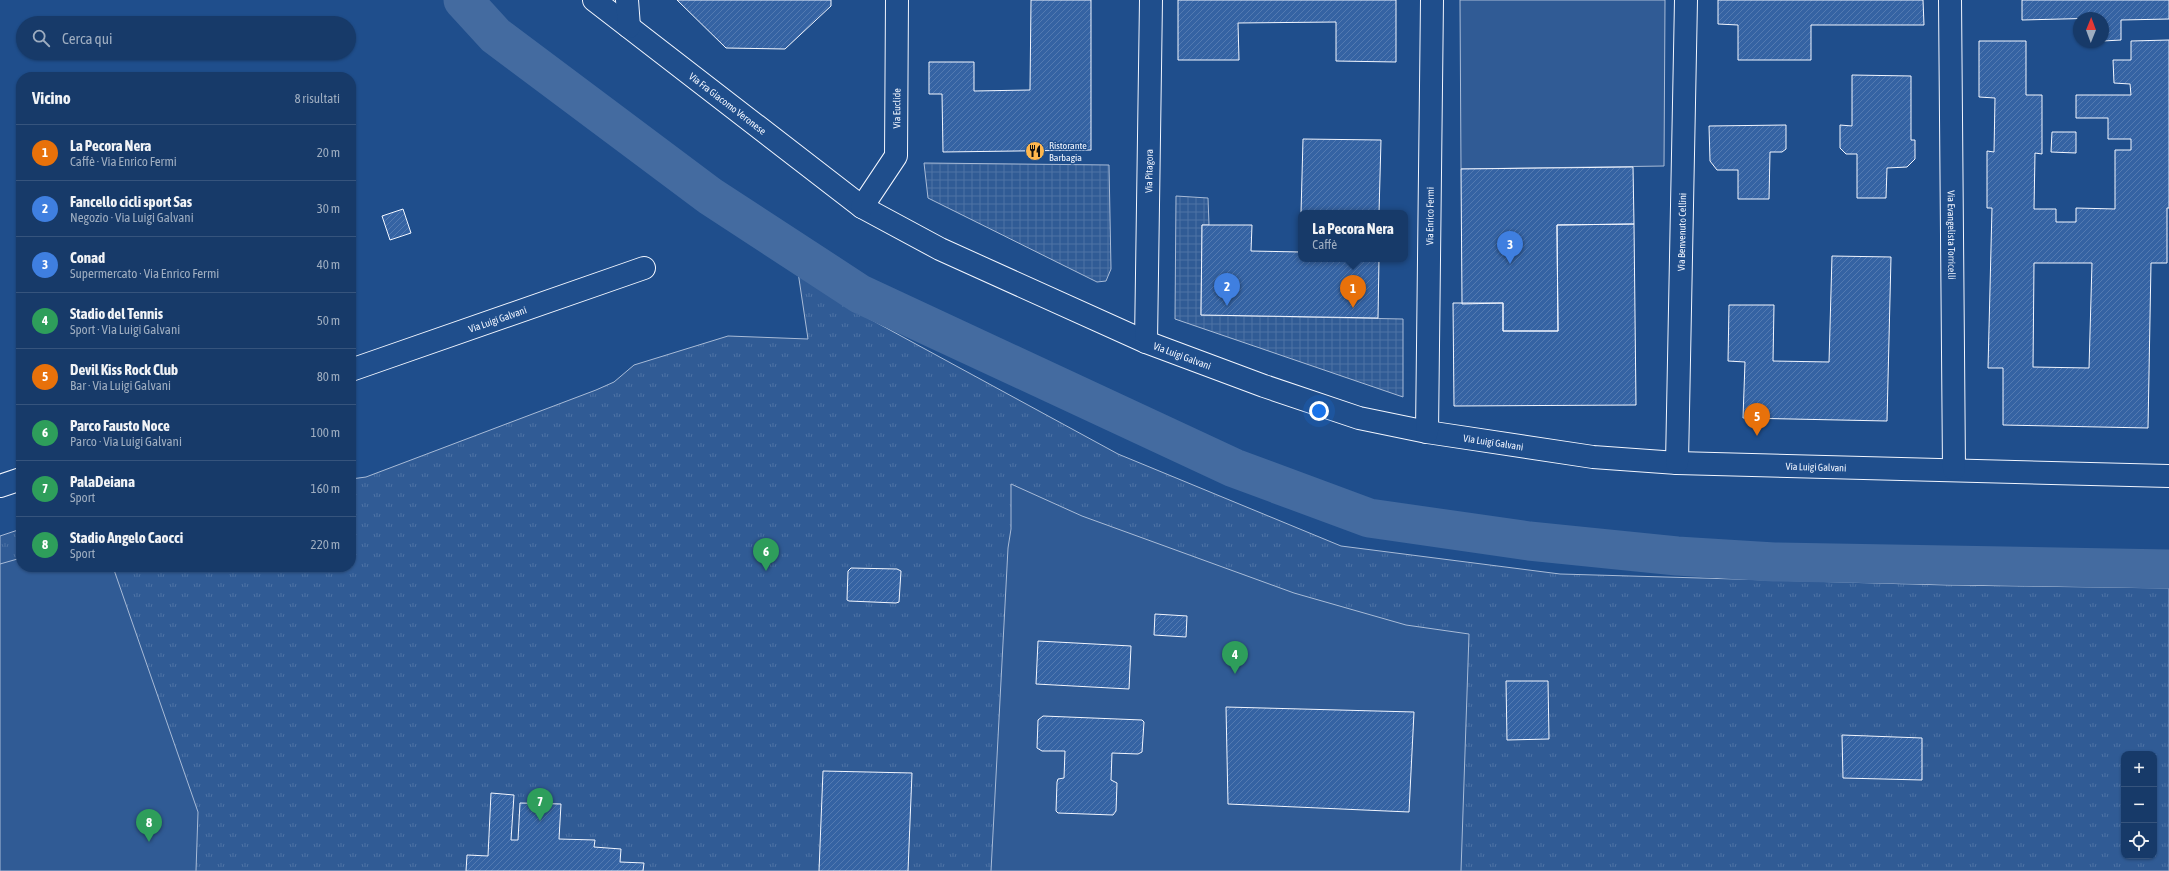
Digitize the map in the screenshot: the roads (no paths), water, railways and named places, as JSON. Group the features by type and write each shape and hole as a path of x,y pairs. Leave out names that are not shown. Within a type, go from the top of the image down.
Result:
{"street":[{"name":"Via Fra Giacomo Veronese","path":"594,0 862,207"},
{"path":"627,0 629,27"},
{"name":"Via Euclide","path":"862,207 896,156 897,0"},
{"name":"Via Pitagora","path":"1146,342 1151,0"},
{"name":"Via Enrico Fermi","path":"1427,432 1432,0"},
{"name":"Via Benvenuto Cellini","path":"1677,463 1686,0"},
{"name":"Via Evangelista Torricelli","path":"1950,0 1954,469"},
{"name":"Via Luigi Galvani","path":"862,207 940,249 1146,342 1264,386 1359,418 1427,432 1593,457 1677,463 1954,469 2169,476"},
{"name":"Via Luigi Galvani","path":"356,368 644,268"},
{"path":"0,486 16,481"}],"waterway":[{"path":"463,0 496,36 710,196 860,294 1234,468 1369,518 1529,541 1677,556 1774,562 2169,569"}],"place":[{"name":"Ristorante Barbagia","path":"1035,151"},
{"name":"Conad","path":"1510,264"},
{"name":"Fancello cicli sport Sas","path":"1227,306"},
{"name":"La Pecora Nera","path":"1353,308"},
{"name":"Devil Kiss Rock Club","path":"1757,436"},
{"name":"Parco Fausto Noce","path":"766,571"},
{"name":"Stadio del Tennis","path":"1235,674"},
{"name":"PalaDeiana","path":"540,821"},
{"name":"Stadio Angelo Caocci","path":"149,842"}]}
